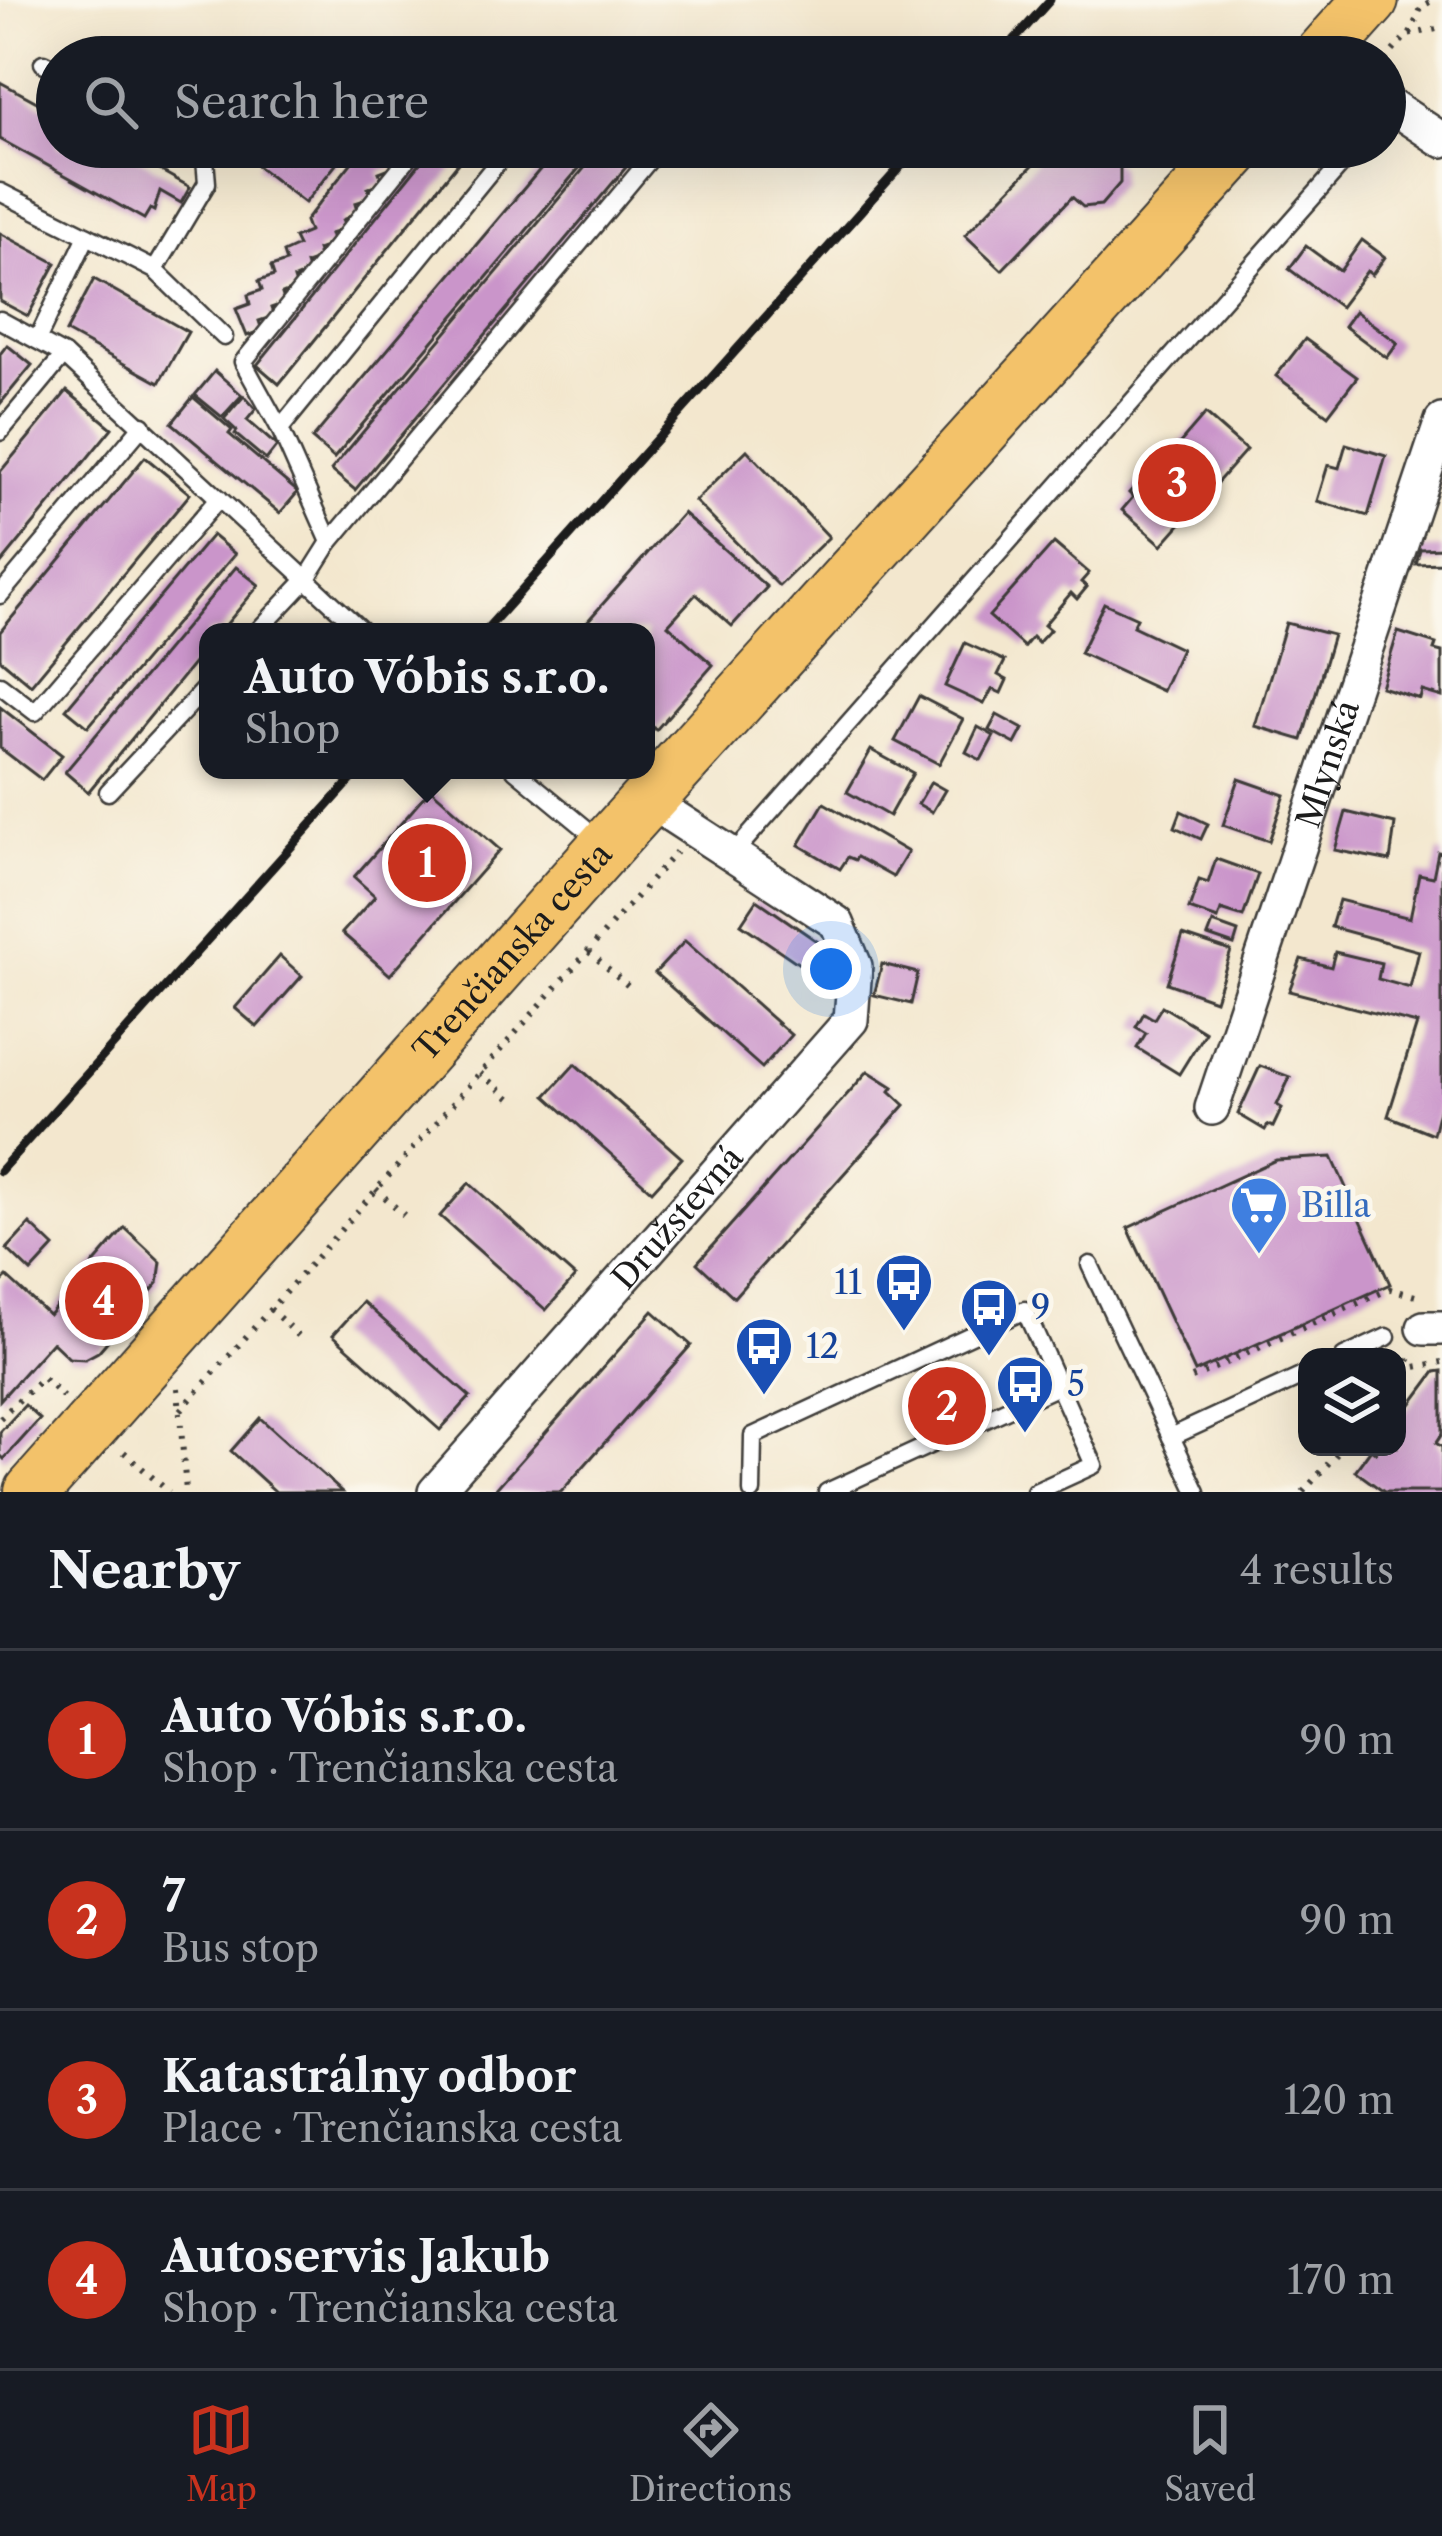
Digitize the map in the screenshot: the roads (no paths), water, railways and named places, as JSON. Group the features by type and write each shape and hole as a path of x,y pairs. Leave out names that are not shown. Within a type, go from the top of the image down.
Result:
{"main road":[{"name":"Trenčianska cesta","path":"32,1492 1219,168"}],"street":[{"path":"1406,119 1442,140"},
{"name":"Mlynská","path":"1211,1108 1442,421"},
{"path":"648,800 732,855"},
{"name":"Družstevná","path":"435,1492 850,1020 855,966 837,923 732,855"}],"lane":[{"path":"155,270 208,183 206,168"},
{"path":"330,542 280,429 243,362 400,168"},
{"path":"280,429 493,168"},
{"path":"265,623 306,580 330,542 642,168"},
{"path":"732,855 1338,168"},
{"path":"0,192 155,270 224,337"},
{"path":"37,340 87,236"},
{"path":"0,320 64,355 352,623"},
{"path":"0,432 64,355"},
{"path":"0,595 143,425"},
{"path":"0,685 35,712 219,498"},
{"path":"108,791 199,695"},
{"path":"526,779 607,846"},
{"path":"1090,1264 1197,1492"},
{"path":"752,1492 753,1436 1024,1310 1094,1466 1035,1492"},
{"path":"1363,1348 1387,1337"},
{"path":"1172,1437 1298,1378"},
{"path":"826,1492 1058,1386"}],"railway":[{"path":"1018,36 1050,0"},
{"path":"492,623 899,168"},
{"path":"0,1171 352,779"}],"place":[{"name":"Katastrálny odbor","path":"1177,483"},
{"name":"Auto Vóbis s.r.o.","path":"427,863"},
{"name":"Billa","path":"1259,1256"},
{"name":"Autoservis Jakub","path":"104,1301"},
{"name":"11","path":"904,1333"},
{"name":"9","path":"989,1358"},
{"name":"12","path":"764,1397"},
{"name":"7","path":"947,1406"},
{"name":"5","path":"1025,1435"}]}
